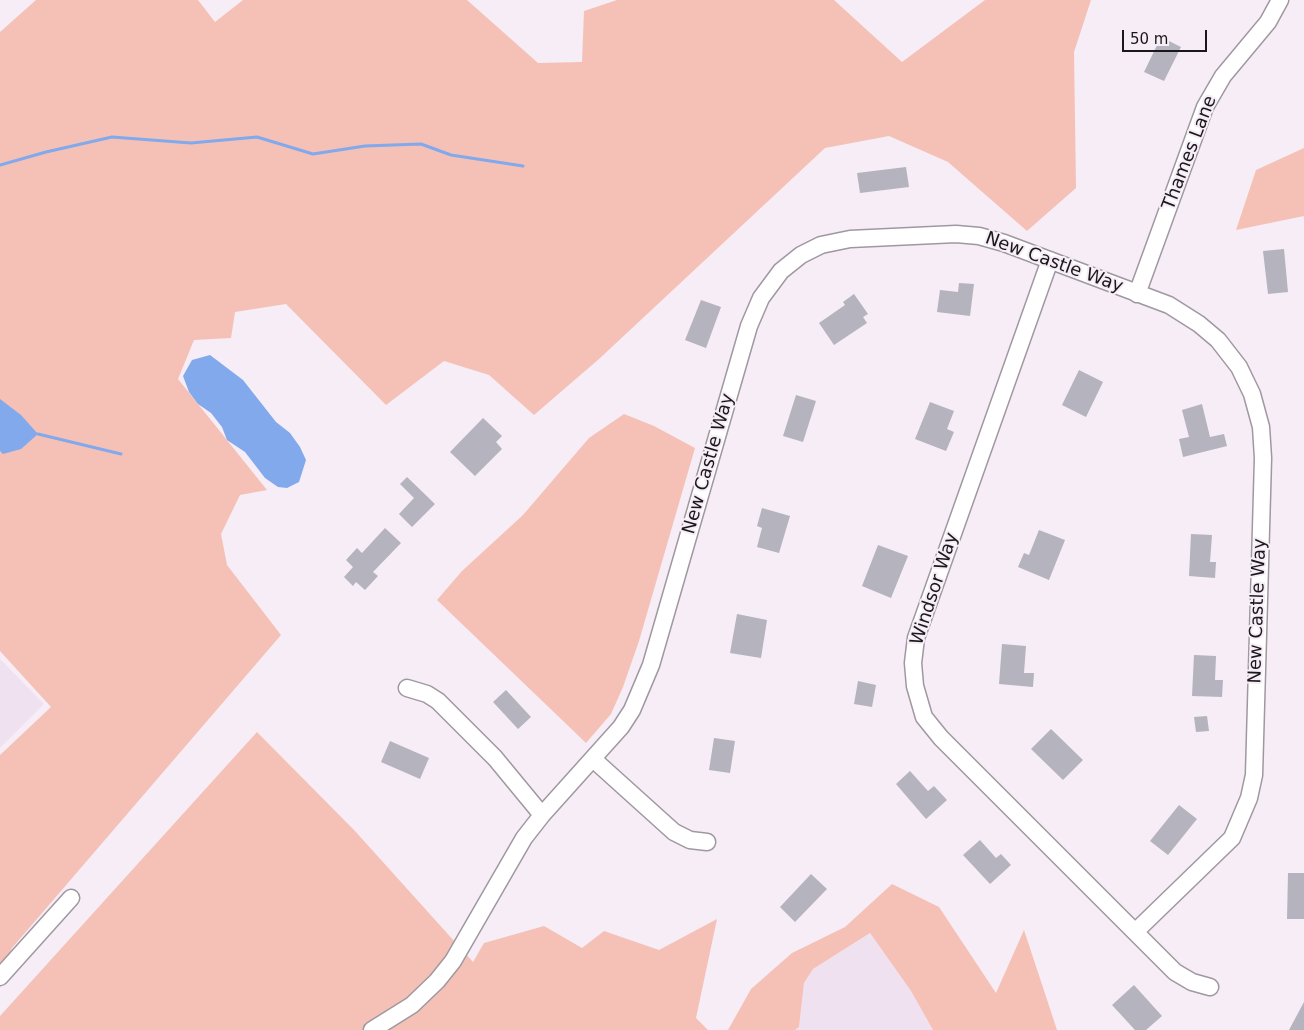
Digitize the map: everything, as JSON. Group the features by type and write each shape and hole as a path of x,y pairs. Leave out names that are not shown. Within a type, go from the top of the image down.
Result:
{"street":[{"name":"Thames Lane","path":"1137,294 1205,107 1223,76 1268,22 1280,0"},
{"name":"New Castle Way","path":"372,1030 389,1026 437,981 453,961 524,838 542,815 621,727 644,686 749,326 761,298 781,271 801,255 821,245 880,236 956,234 979,236 1050,260 1169,305 1199,324 1218,340 1239,367 1252,394 1261,427 1263,458 1254,775 1249,798 1232,838 1135,932"},
{"name":"Windsor Way","path":"1050,260 916,638 913,663 915,686 924,717 941,738 1175,972 1192,982 1210,987"},
{"path":"407,688 427,694 438,701 495,758 542,815"},
{"path":"594,759 674,832 690,840 706,842"},
{"path":"0,977 71,898"}],"shaded area":[{"path":"36,0 198,0 215,22 243,0 467,0 538,63 582,62 584,11 617,0 834,0 902,62 985,0 1091,0 1074,52 1076,188 1027,231 948,162 889,136 825,148 599,359 534,415 489,375 444,361 386,405 286,304 235,312 231,338 194,340 178,379 267,490 240,495 221,534 227,565 281,635 12,948 0,972 0,755 51,707 0,651 0,32"},
{"path":"1304,148 1304,216 1236,230 1256,170"},
{"path":"624,414 654,426 695,448 639,641 623,687 611,714 586,743 437,600 462,571 523,515 589,438"},
{"path":"0,659 44,704 0,748"},
{"path":"257,732 355,831 473,962 484,943 544,926 582,948 604,931 659,950 717,919 696,1018 708,1030 0,1030 0,1016"},
{"path":"892,884 939,907 996,993 1024,930 1057,1030 933,1030 911,991 870,933 813,969 804,983 799,1027 795,1030 728,1030 751,989 792,953 845,927"},
{"path":"870,933 911,991 933,1030 795,1030 799,1027 804,983 813,969"}],"water":[{"path":"210,355 243,380 276,422 290,433 300,447 306,460 299,482 287,488 278,487 265,478 245,452 227,440 222,427 211,413 198,404 189,392 183,376 192,360"},
{"path":"0,399 21,415 38,434 21,449 3,454 0,451"}],"building":[{"path":"1161,37 1181,47 1164,81 1144,72"},
{"path":"906,167 909,187 860,193 857,173"},
{"path":"1284,249 1288,292 1268,294 1263,251"},
{"path":"959,283 974,284 970,316 937,312 940,290 958,292"},
{"path":"854,294 868,314 863,317 867,323 834,345 819,323 845,305 843,302"},
{"path":"701,300 721,307 706,348 685,340"},
{"path":"1079,370 1103,382 1086,417 1062,405"},
{"path":"796,395 816,401 803,442 783,436"},
{"path":"930,402 954,411 947,429 954,432 946,451 915,439"},
{"path":"1202,404 1210,437 1224,434 1227,446 1183,457 1179,439 1189,437 1182,410"},
{"path":"483,418 502,436 496,442 502,449 475,476 450,452"},
{"path":"407,477 435,504 412,527 399,514 414,498 400,484"},
{"path":"762,508 790,516 779,553 757,547 762,528 757,526"},
{"path":"385,528 401,543 373,572 378,576 365,590 356,582 353,586 344,577 353,567 346,560 357,548 362,553"},
{"path":"1039,530 1065,540 1049,580 1018,567 1024,553 1029,555"},
{"path":"1191,534 1212,535 1210,562 1216,562 1215,578 1189,576"},
{"path":"878,545 908,556 891,598 862,586"},
{"path":"737,614 767,620 761,658 730,653"},
{"path":"1002,644 1026,646 1024,673 1034,673 1033,687 999,684"},
{"path":"1194,655 1216,656 1215,680 1223,680 1222,697 1192,696"},
{"path":"858,681 876,685 872,707 854,704"},
{"path":"506,690 531,717 518,729 493,702"},
{"path":"1207,716 1209,731 1196,732 1194,717"},
{"path":"1051,729 1083,760 1063,780 1031,749"},
{"path":"714,738 735,741 730,773 709,770"},
{"path":"390,741 429,758 420,779 381,762"},
{"path":"910,771 928,791 934,786 947,800 926,819 896,784"},
{"path":"1179,805 1197,819 1168,855 1150,841"},
{"path":"980,840 996,858 1001,854 1011,865 990,884 963,855"},
{"path":"1288,873 1304,873 1304,919 1287,919"},
{"path":"811,874 827,889 795,922 780,907"},
{"path":"1134,985 1162,1016 1146,1030 1135,1030 1112,1005"},
{"path":"1304,1002 1304,1030 1289,1030"}],"waterway":[{"path":"0,165 112,137 191,143 257,137 313,154 365,146 421,144 451,155 523,166"},
{"path":"38,434 121,454"}]}
